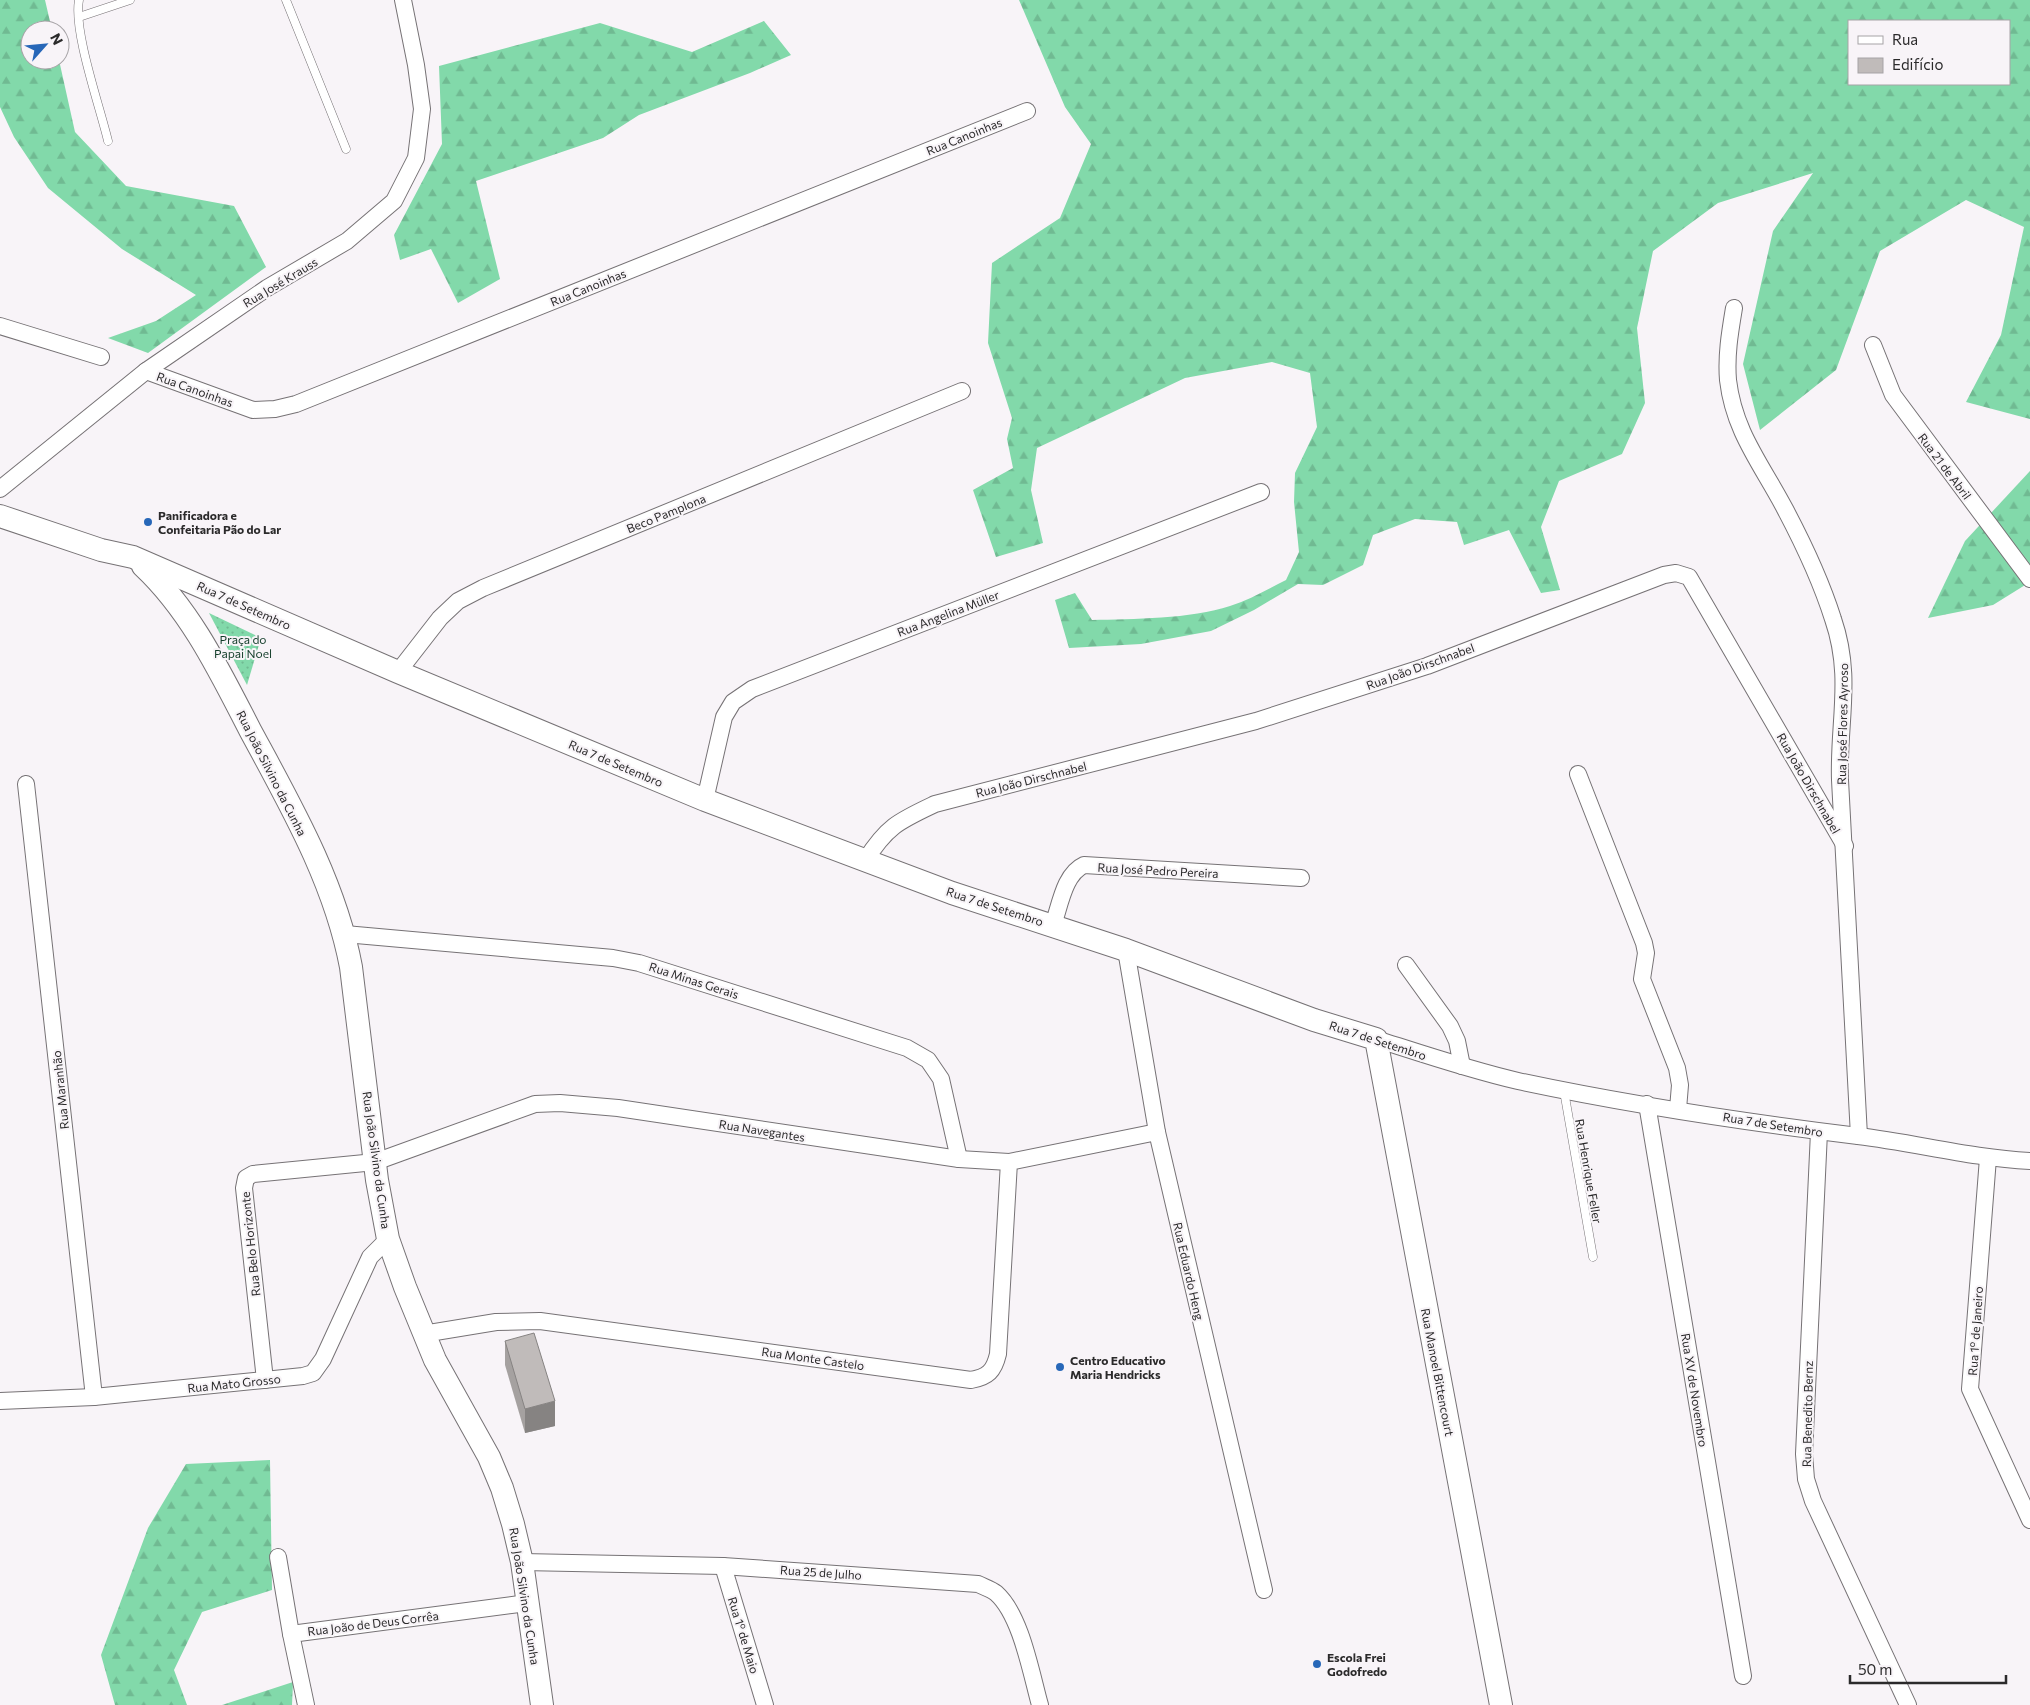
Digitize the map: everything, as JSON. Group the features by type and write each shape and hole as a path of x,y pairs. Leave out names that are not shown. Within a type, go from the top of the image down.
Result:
{"street":[{"name":"Rua José Krauss","path":"0,488 146,371 267,288 348,242 394,201 416,158 422,109 416,65 403,0"},
{"name":"Rua Canoinhas","path":"146,371 253,410 275,409 296,404 1027,111"},
{"name":"Rua José Flores Ayroso","path":"1734,308 1728,345 1728,380 1735,411 1745,442 1784,508 1806,552 1833,617 1841,644 1845,674 1840,778 1859,1136"},
{"path":"0,326 101,357"},
{"name":"Rua 21 de Abril","path":"1873,345 1893,395 2030,579"},
{"name":"Beco Pamplona","path":"398,672 440,618 458,601 483,588 962,391"},
{"name":"Rua Angelina Müller","path":"705,800 724,716 733,702 752,689 1261,492"},
{"name":"Rua 7 de Setembro","path":"0,516 101,550 134,557 398,672 705,800 952,893 1126,950 1314,1020 1462,1066 1518,1081 1819,1132 1859,1136 1988,1158 2030,1161"},
{"name":"Rua João Silvino da Cunha","path":"134,557 173,598 191,623 246,723 309,844 333,895 345,934 351,967 375,1162 388,1239 423,1334 449,1387 492,1465 514,1524 522,1562 542,1705"},
{"name":"Rua João Dirschnabel","path":"865,861 879,838 901,820 935,804 1266,718 1427,666 1664,574 1676,572 1690,577 1845,846"},
{"path":"191,623 211,591"},
{"path":"1578,774 1644,944 1646,953 1642,979 1677,1068 1680,1085 1678,1109"},
{"name":"Rua Maranhão","path":"26,784 94,1396"},
{"name":"Rua José Pedro Pereira","path":"1053,925 1070,877 1075,869 1084,865 1301,878"},
{"name":"Rua Minas Gerais","path":"345,934 613,958 639,963 907,1048 928,1060 941,1079 959,1159"},
{"name":"Rua Eduardo Heng","path":"1126,950 1157,1132 1264,1590"},
{"path":"1406,965 1450,1026 1457,1041 1462,1066"},
{"name":"Rua Manoel Bittencourt","path":"1376,1039 1501,1705"},
{"name":"Rua Navegantes","path":"375,1162 514,1110 535,1104 560,1103 618,1108 959,1159 1010,1162 1157,1132"},
{"name":"Rua XV de Novembro","path":"1647,1104 1742,1676"},
{"name":"Rua Benedito Bernz","path":"1819,1132 1804,1454 1806,1479 1813,1501 1908,1705"},
{"name":"Rua 1º de Janeiro","path":"1988,1158 1970,1389 2030,1520"},
{"name":"Rua Belo Horizonte","path":"266,1380 244,1188 246,1178 253,1174 375,1162"},
{"name":"Rua Monte Castelo","path":"423,1334 496,1322 540,1321 971,1380 985,1377 995,1367 998,1354 1010,1162"},
{"name":"Rua Mato Grosso","path":"0,1401 94,1396 303,1376 319,1366 370,1257 388,1239"},
{"path":"278,1557 291,1634"},
{"name":"Rua 25 de Julho","path":"522,1562 723,1566 978,1584 996,1593 1010,1613 1019,1632 1040,1705"},
{"name":"Rua 1º de Maio","path":"723,1566 765,1705"},
{"name":"Rua João de Deus Corrêa","path":"306,1705 291,1634 527,1603"}],"lane":[{"path":"79,0 79,17 83,42 108,141"},
{"path":"79,17 130,0"},
{"path":"286,0 346,150"},
{"name":"Rua Henrique Feller","path":"1563,1089 1593,1257"}],"green space":[{"path":"0,0 45,0 50,20 20,20 20,70 61,70 75,132 126,186 234,206 266,267 148,353 108,338 156,321 196,295 122,249 48,188 14,137 0,107"},
{"path":"1019,0 2030,0 2030,419 1966,402 2001,335 2024,227 1966,200 1880,251 1836,370 1760,430 1743,364 1773,231 1813,173 1718,203 1653,251 1637,328 1645,403 1622,454 1559,481 1541,527 1560,590 1541,593 1509,530 1464,545 1457,522 1415,519 1373,535 1363,565 1323,585 1298,584 1254,610 1211,631 1141,644 1069,648 1055,600 1075,593 1092,620 1161,618 1198,614 1230,606 1251,598 1286,580 1299,552 1294,502 1295,473 1317,427 1310,373 1272,362 1185,378 1037,448 1031,490 1043,543 996,557 973,490 1013,468 1007,439 1012,418 988,343 992,263 1060,218 1091,144 1065,107"},
{"path":"764,21 791,55 750,73 639,115 603,138 476,181 500,279 458,303 431,249 400,260 394,235 442,144 439,66 600,23 692,52"},
{"path":"2030,471 2030,582 1993,605 1928,618 1965,541"},
{"name":"Praça do Papai Noel","path":"209,613 261,638 247,685"},
{"path":"270,1460 272,1590 202,1612 174,1670 187,1705 115,1705 101,1655 148,1528 186,1464"},
{"path":"293,1682 292,1705 222,1705"}],"building":[{"path":"534,1333 555,1401 525,1409 505,1341"}],"place":[{"name":"Panificadora e Confeitaria Pão do Lar","path":"148,522"},
{"name":"Centro Educativo Maria Hendricks","path":"1060,1367"},
{"name":"Escola Frei Godofredo","path":"1317,1664"}]}
